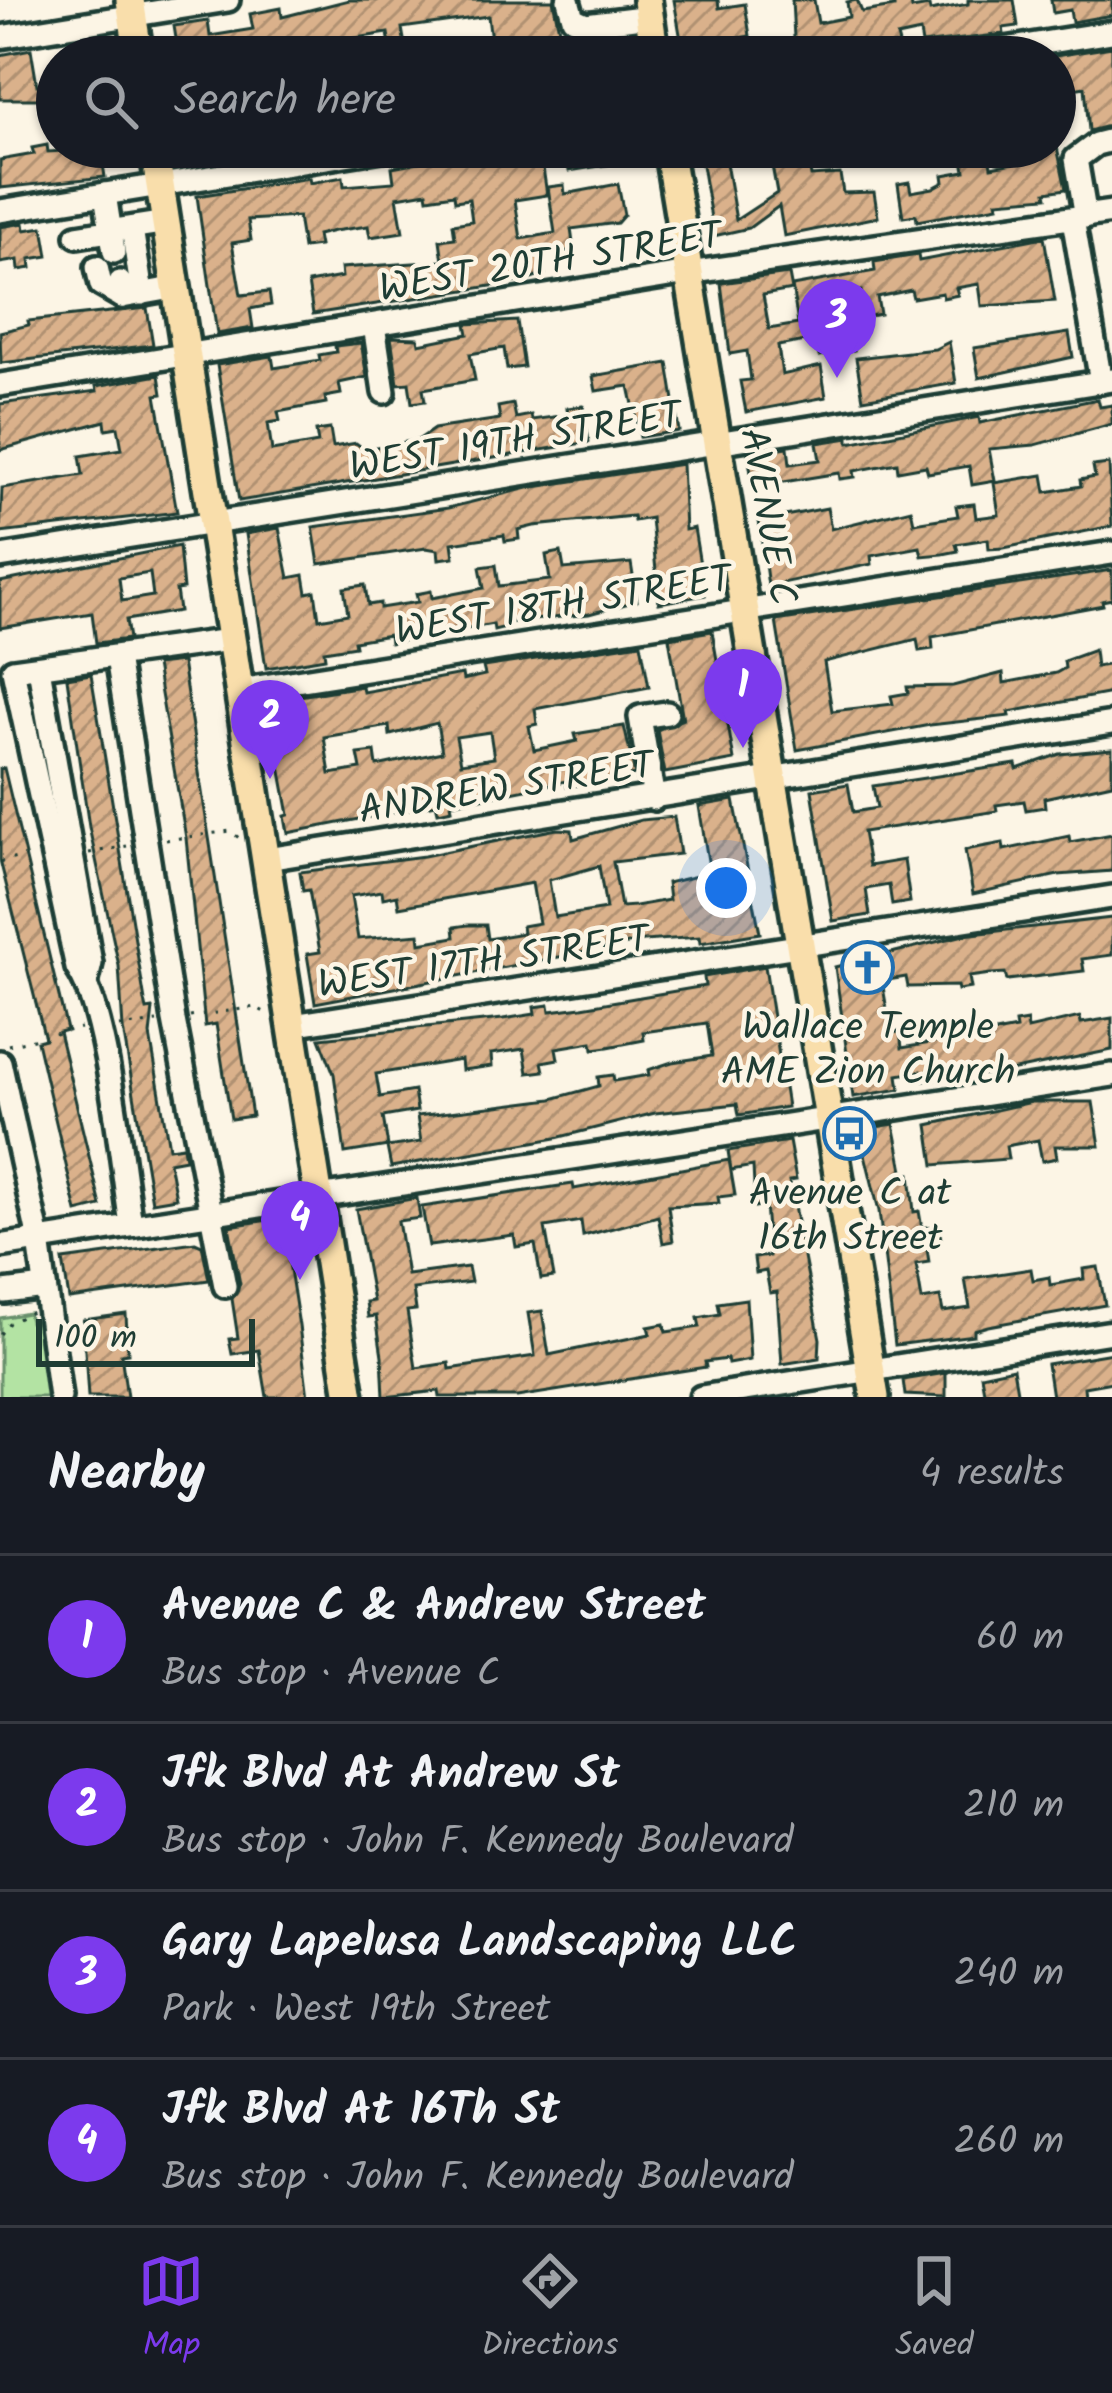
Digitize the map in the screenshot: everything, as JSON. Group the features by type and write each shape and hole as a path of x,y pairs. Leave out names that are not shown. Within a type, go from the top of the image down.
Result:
{"main road":[{"path":"157,168 190,356 211,524 267,859 315,1198 350,1397"},
{"name":"AVENUE C","path":"671,168 747,611 825,1119 873,1384"}],"street":[{"path":"0,37 131,8 228,0"},
{"path":"568,0 573,18 586,24 649,8"},
{"path":"1076,38 1112,32"},
{"path":"1106,381 1080,218 1076,159 1096,144 1112,140"},
{"path":"0,211 268,168"},
{"path":"105,194 110,247 128,291"},
{"name":"WEST 20TH STREET","path":"0,385 688,273 1112,212"},
{"path":"77,236 110,247 167,222"},
{"path":"110,247 101,286 128,291 178,287"},
{"path":"374,325 384,392"},
{"name":"WEST 19TH STREET","path":"0,557 1106,381"},
{"name":"WEST 18TH STREET","path":"239,691 1112,553"},
{"path":"131,1224 98,1030 87,981 77,968 13,670 230,640"},
{"path":"117,656 174,1020 225,1286"},
{"path":"39,668 91,963 87,981"},
{"path":"654,799 640,717 667,712"},
{"name":"ANDREW STREET","path":"267,859 1112,723"},
{"name":"WEST 17TH STREET","path":"292,1025 799,950 1112,897"},
{"path":"0,1062 39,1240 60,1397"},
{"path":"0,1246 1112,1075"},
{"path":"4,1292 46,1296"},
{"path":"701,1397 873,1384 1112,1332"}],"path":[{"path":"0,1047 82,1028 98,1030 255,1007 292,1025"},
{"path":"0,1334 46,1296"}],"green space":[{"path":"28,1313 30,1322 49,1318 61,1397 0,1397 0,1318"}],"building":[{"path":"349,0 553,0 560,35 617,36 490,36 488,16 402,28 403,36 210,36 253,29 250,14 281,8 282,17"},
{"path":"674,0 718,0 719,8 745,4 750,36 680,36"},
{"path":"792,0 814,0 818,23 849,17 847,2 857,0 862,12 894,7 893,0 911,0 912,9 929,6 930,11 968,4 968,0 1014,0 1018,26 988,36 921,36 920,32 794,36"},
{"path":"1051,0 1112,0 1112,15 1072,22 1070,10 1053,13"},
{"path":"208,21 210,36 176,36 174,26"},
{"path":"1112,47 1112,125 1089,131 1085,87 1076,88 1076,53"},
{"path":"31,49 36,99 0,99 0,55"},
{"path":"36,147 36,168 104,168 105,177 0,188 0,160 34,154 32,148"},
{"path":"392,168 543,168 547,195 515,200 521,239 555,233 548,187 564,185 565,194 618,184 624,215 617,223 571,229 574,250 542,255 545,274 529,280 313,314 308,283 342,277 341,268 443,261 440,240 455,238 453,224 472,221 469,199 455,201 454,194 428,198 427,192 397,197 403,232 370,237 368,226 334,231 317,235 319,246 303,248 298,217 248,220 251,240 232,243 241,295 269,292 271,305 250,309 253,328 217,334 197,196 309,178 310,183 343,177 344,186 394,182"},
{"path":"703,168 727,168 736,220 777,193 772,168 810,168 811,176 840,174 843,193 874,192 878,217 784,236 779,206 749,228 714,236"},
{"path":"1062,168 1066,189 1046,192 1047,197 997,201 998,206 917,221 916,215 903,217 898,184 909,182 911,192 933,188 944,182 943,175"},
{"path":"24,223 25,230 43,227 48,256 30,259 31,268 19,270 18,260 0,263 0,227"},
{"path":"1044,237 1055,301 982,306 979,284 956,288 958,295 943,298 942,293 913,298 911,290 877,297 880,314 865,317 861,291 820,298 826,337 851,332 854,350 819,356 816,339 778,346 782,375 821,366 826,397 746,412 740,381 751,380 747,351 730,354 721,283 789,274 792,290 763,295 769,329 798,324 792,286 875,271 874,262 918,255 919,261"},
{"path":"147,308 153,345 1,363 0,332 29,325 28,321"},
{"path":"517,321 524,367 507,369 504,348 470,354 475,380 423,389 425,401 412,403 409,383 398,384 391,337 418,338 419,344 468,334 466,324"},
{"path":"1069,333 1073,357 979,378 974,348"},
{"path":"949,342 956,383 863,399 856,358 935,349"},
{"path":"361,343 367,377 339,383 341,394 325,397 326,403 278,412 280,421 268,423 272,451 318,443 316,431 330,429 333,447 356,443 364,449 418,440 434,429 500,419 498,407 513,404 516,418 531,415 532,420 568,415 567,408 583,406 589,442 239,501 217,365 272,356 274,368 320,360 319,355 336,352 335,346"},
{"path":"668,363 679,431 640,437 629,386 596,391 593,376"},
{"path":"159,375 162,394 156,395 177,512 0,533 2,488 83,475 80,456 122,449 118,427 106,429 105,421 0,450 0,404 97,391 96,386"},
{"path":"1098,399 1100,407 1112,405 1112,424 1035,445 989,449 995,481 972,485 969,466 928,473 926,466 898,471 897,463 854,471 855,477 840,479 839,473 753,487 748,453 788,447 790,464 820,460 817,443 849,438 849,443 979,417 980,423"},
{"path":"682,464 685,530 694,528 705,595 659,603 651,518 634,521 633,516 534,526 518,530 519,539 505,541 504,535 452,543 454,557 439,559 438,550 426,548 319,564 313,527 448,508 528,488"},
{"path":"1109,464 1112,526 1004,548 989,549 988,539 956,544 958,551 922,556 920,547 871,556 872,564 768,586 759,521 827,508 831,529 911,509 914,523 958,516 956,506 974,504 976,518 999,515 994,483 1043,475 1046,492 1081,486 1080,480 1095,477 1093,466"},
{"path":"279,528 289,578 304,575 307,593 315,591 319,619 348,614 344,588 365,585 368,605 380,603 380,608 418,602 416,594 431,591 432,598 484,588 480,567 496,565 499,586 550,580 546,555 561,552 564,569 631,563 637,601 589,614 505,623 506,627 494,630 493,624 390,643 389,635 354,641 355,646 324,651 325,658 266,668 246,534"},
{"path":"179,546 183,589 176,590 179,611 126,620 129,639 96,643 92,613 0,628 0,582","holes":["150,573 153,596 122,601 119,578"]},
{"path":"1112,570 1112,599 1102,601 1103,605 932,637 933,649 919,651 917,639 824,662 832,711 893,704 891,696 908,693 907,687 953,686 1003,673 1004,683 1056,673 1065,668 1064,661 1094,650 1096,667 1112,664 1112,693 1009,712 1010,716 930,725 797,750 776,621"},
{"path":"712,631 734,760 665,773 657,730 683,719 669,638"},
{"path":"641,643 649,687 535,709 537,724 529,726 534,750 577,741 575,734 624,726 635,775 567,787 566,781 451,804 452,809 438,812 436,804 288,833 285,816 289,815 268,701 362,686 363,692 462,674 463,680 485,675 483,667","holes":["437,723 442,752 377,766 375,752 358,754 361,769 330,774 324,737 389,726 390,735","490,732 494,758 461,763 456,737"]},
{"path":"182,662 252,1116 231,1119 216,1024 205,1026 186,838 156,665"},
{"path":"91,674 145,1001 147,1010 153,1009 150,1035 169,1148 183,1146 185,1159 169,1162 176,1198 152,1202 123,1029 119,966 89,827 67,678"},
{"path":"1112,749 1112,783 1044,798 1045,807 1026,810 1024,801 996,805 997,811 863,832 869,866 904,860 910,902 892,905 889,885 866,889 870,915 833,921 812,790 848,784 853,812 877,808 873,786 1016,764 1017,769 1060,754"},
{"path":"4,768 67,1030 59,1032 101,1206 77,1212 37,1041 45,1039 0,860 0,769"},
{"path":"734,800 760,933 700,943 699,937 644,941 315,1003 307,954 320,952 309,890 303,891 300,872 424,856 557,829 572,830 573,839 641,820 674,817 680,854 613,862 621,907 635,906 669,900 667,883 710,873 699,806","holes":["599,866 606,909 555,917 549,880","532,883 539,923 522,926 523,933 488,939 486,925 468,925 454,927 455,937 420,943 419,934 358,939 351,896 382,891 383,898 397,895 399,907"]},
{"path":"1112,834 1112,871 1058,875 973,894 965,850 1003,843 1004,850 1069,836 1070,842"},
{"path":"1112,918 1112,955 1082,959 1084,971 1007,980 1005,973 969,977 971,988 958,990 957,986 908,987 906,977 882,981 891,1033 900,1032 902,1048 965,1037 964,1030 977,1027 979,1036 1016,1029 1015,1023 1027,1021 1028,1029 1080,1017 1081,1023 1112,1018 1112,1050 1005,1072 922,1081 921,1071 898,1075 900,1089 853,1097 835,967 964,935"},
{"path":"765,966 787,1107 739,1115 737,1104 655,1113 556,1138 391,1167 387,1147 421,1142 417,1116 552,1099 599,1086 598,1077 613,1075 614,1081 649,1075 648,1070 672,1062 712,1056 707,1023 643,1032 644,1040 608,1047 593,1049 592,1042 556,1048 558,1059 542,1062 544,1071 528,1073 524,1049 491,1054 492,1066 462,1070 461,1060 376,1074 380,1097 414,1091 417,1111 383,1117 388,1146 345,1153 334,1074 320,1038 503,1019 535,1014 534,1007 549,1005 550,1011 582,1007 705,986 704,977"},
{"path":"1032,1102 1093,1102 1100,1146 1055,1146 1057,1158 1042,1161 1038,1140 1006,1146 1008,1159 934,1165 928,1125"},
{"path":"894,1124 904,1175 910,1174 914,1212 919,1211 922,1228 939,1225 941,1240 926,1243 929,1262 916,1264 922,1300 940,1297 943,1312 970,1308 965,1279 1031,1269 1033,1280 1049,1277 1050,1285 1084,1279 1083,1269 1098,1267 1105,1305 988,1326 974,1330 974,1335 895,1345 879,1211 859,1130"},
{"path":"789,1141 796,1180 789,1181 820,1339 819,1358 782,1364 777,1292 770,1293 766,1271 756,1273 754,1258 769,1256 765,1205 755,1207 753,1166 731,1170 728,1151"},
{"path":"729,1160 735,1195 718,1197 719,1203 668,1206 673,1241 663,1243 658,1216 583,1236 581,1221 545,1227 554,1277 541,1279 535,1244 516,1247 514,1235 429,1246 422,1207 573,1184 574,1189"},
{"path":"417,1198 420,1218 398,1221 407,1275 468,1267 471,1282 413,1289 416,1310 407,1311 416,1368 449,1363 450,1369 535,1356 528,1313 542,1311 549,1355 650,1334 648,1327 664,1324 666,1332 700,1327 698,1318 720,1314 718,1303 746,1299 750,1360 705,1362 706,1367 517,1397 440,1397 439,1391 384,1397 382,1356 376,1316 368,1317 366,1302 373,1301 356,1209"},
{"path":"282,1218 308,1397 267,1397 259,1350 232,1354 229,1339 238,1338 232,1299 240,1284 229,1226"},
{"path":"195,1242 202,1245 209,1280 69,1299 63,1260"},
{"path":"126,1314 128,1353 121,1354 127,1397 88,1397 83,1320"},
{"path":"1112,1353 1112,1382 1084,1387 1085,1397 1052,1397 1047,1364"},
{"path":"1013,1368 1018,1397 985,1397 981,1375"},
{"path":"946,1373 946,1397 905,1395 903,1380"}],"place":[{"name":"Gary Lapelusa Landscaping LLC","path":"837,378"},
{"name":"Avenue C & Andrew Street","path":"743,748"},
{"name":"Jfk Blvd At Andrew St","path":"270,779"},
{"name":"Wallace Temple AME Zion Church","path":"868,968"},
{"name":"Avenue C at 16th Street","path":"850,1134"},
{"name":"Jfk Blvd At 16Th St","path":"300,1280"}]}
